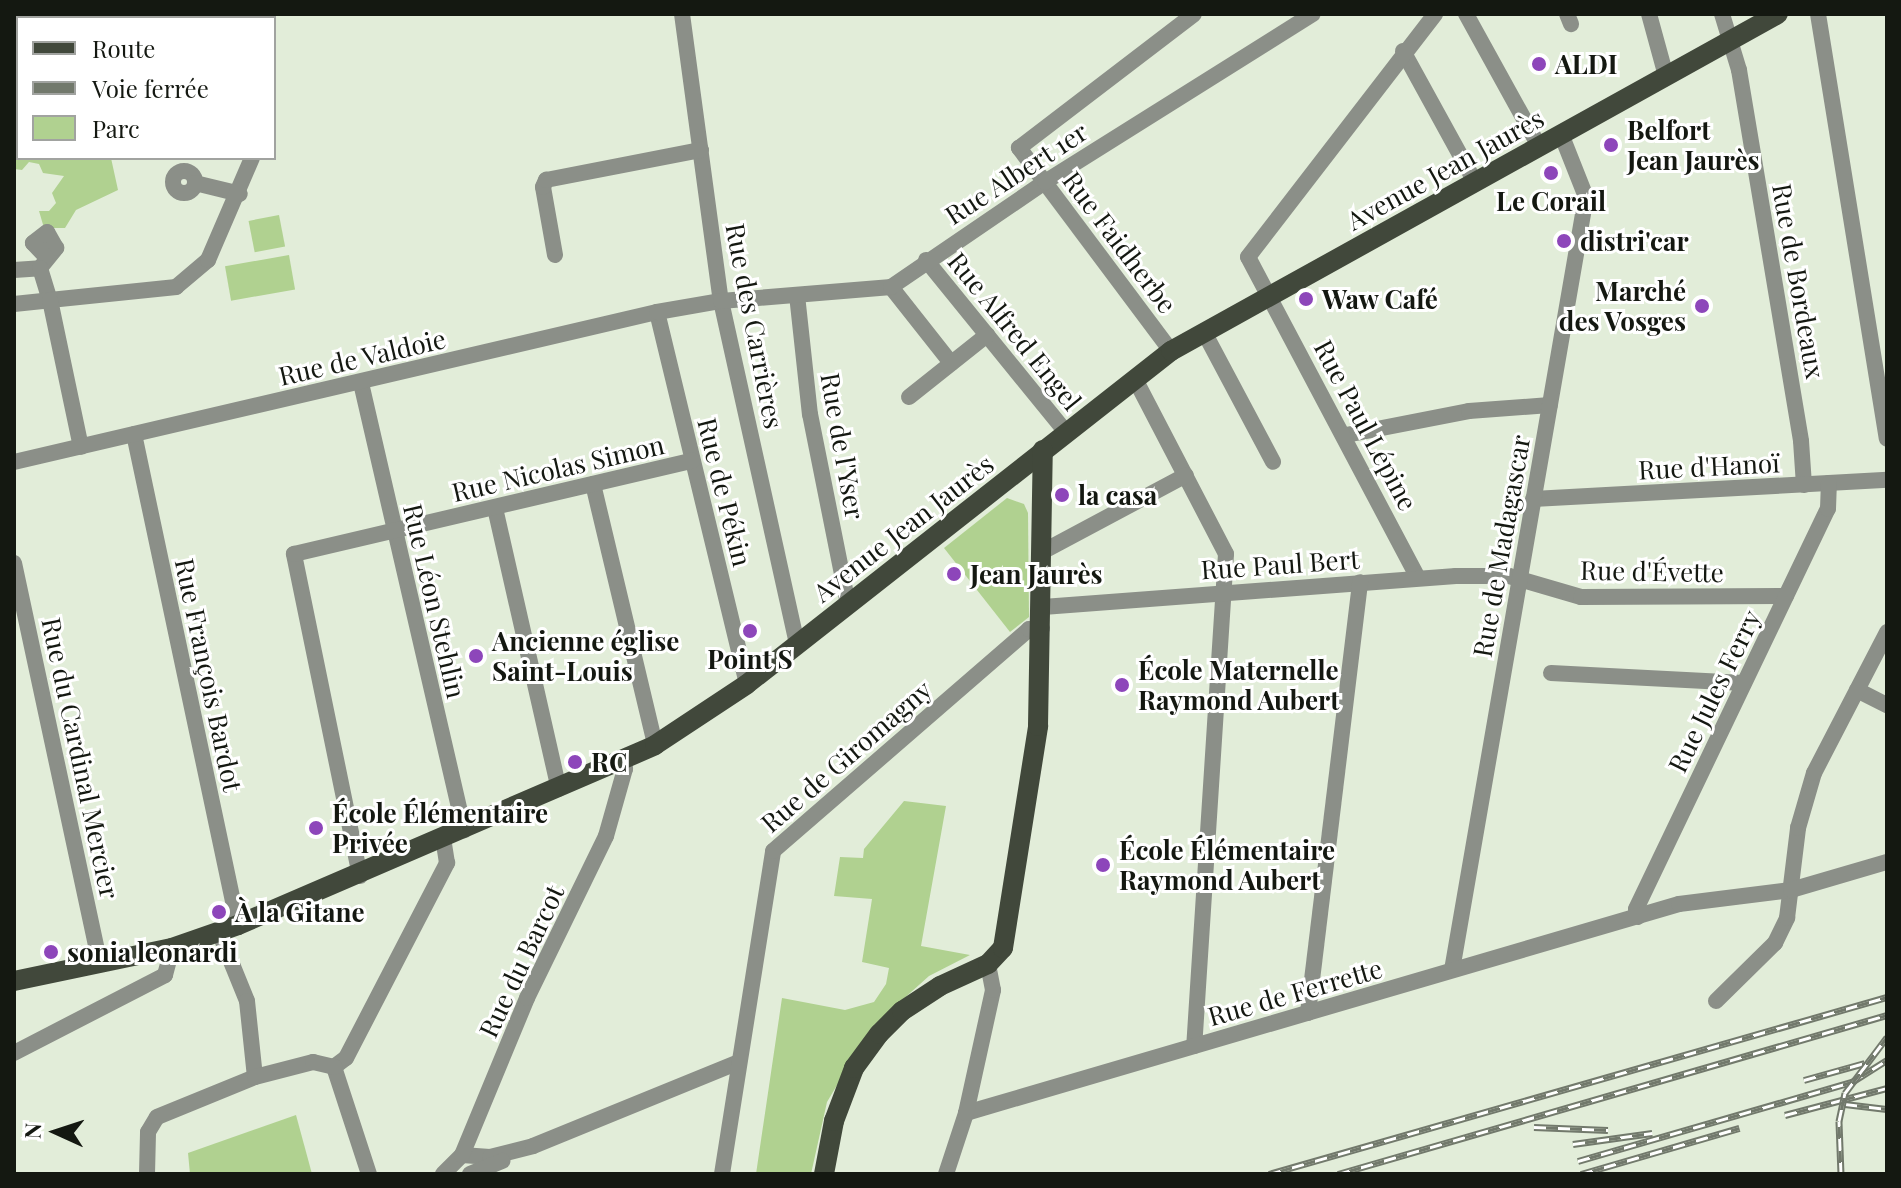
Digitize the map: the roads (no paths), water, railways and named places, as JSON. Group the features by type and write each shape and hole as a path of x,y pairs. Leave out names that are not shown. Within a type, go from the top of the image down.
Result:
{"main road":[{"name":"Avenue Jean Jaurès","path":"14,981 172,948 228,928 360,876 655,745 747,684 1171,351 1778,14"},
{"path":"824,1174 834,1121 854,1068 879,1034 940,986 988,964 1003,948 1023,841 1038,726 1043,607 1043,450"}],"street":[{"name":"Rue des Carrières","path":"682,14 721,301 797,644"},
{"name":"Rue Faidherbe","path":"1171,351 1019,148 1194,14"},
{"name":"Rue Albert 1er","path":"891,287 926,260 1045,182 1313,14"},
{"path":"1435,14 1403,51 1475,182"},
{"path":"1466,14 1539,146"},
{"path":"1649,14 1666,76"},
{"name":"Rue de Bordeaux","path":"1722,14 1741,85 1804,485"},
{"path":"1818,14 1887,438"},
{"name":"Rue Paul Lépine","path":"1403,51 1248,257 1346,435 1418,578"},
{"name":"Rue de Madagascar","path":"1452,970 1586,197 1561,134"},
{"path":"555,255 543,187 546,180 701,150"},
{"path":"14,304 176,287 208,260 240,194 251,160"},
{"path":"195,183 240,194"},
{"name":"Rue Alfred Engel","path":"926,260 1066,432"},
{"path":"14,270 42,262 81,447"},
{"path":"721,301 891,287 951,363"},
{"name":"Rue de l'Yser","path":"797,295 810,414 848,605"},
{"name":"Rue de Valdoie","path":"14,462 657,312 721,301"},
{"name":"Rue de Pékin","path":"657,312 747,684"},
{"path":"1204,332 1273,462"},
{"path":"909,397 987,335"},
{"path":"1135,379 1225,545 1225,591 1194,1046"},
{"name":"Rue Léon Stehlin","path":"361,383 464,830"},
{"path":"1346,435 1469,411 1550,405"},
{"name":"Rue François Bardot","path":"134,434 228,928 247,1001 255,1077"},
{"name":"Rue Nicolas Simon","path":"360,876 294,554 692,461"},
{"path":"1042,552 1186,475"},
{"name":"Rue d'Hanoï","path":"1533,499 1887,480"},
{"name":"Rue Jules Ferry","path":"1638,917 1636,909 1828,509 1829,483"},
{"path":"593,484 655,745"},
{"path":"495,508 559,789"},
{"name":"Rue du Cardinal Mercier","path":"14,563 100,963"},
{"name":"Rue Paul Bert","path":"1043,607 1418,578 1520,580"},
{"name":"Rue d'Évette","path":"1520,580 1581,597 1786,596"},
{"path":"1308,1013 1360,582"},
{"name":"Rue de Giromagny","path":"739,1062 773,851 1029,629 1042,628"},
{"path":"1716,1001 1775,943 1787,918 1798,828 1814,773 1887,632"},
{"path":"1551,673 1744,683"},
{"path":"1857,690 1887,705"},
{"name":"Rue du Barcot","path":"443,1174 462,1155 527,998 606,836 625,769 622,762"},
{"path":"334,1067 346,1058 447,863 443,839"},
{"name":"Rue de Ferrette","path":"966,1113 1679,904 1791,890 1887,862"},
{"path":"14,1053 165,975 172,948"},
{"path":"946,1174 966,1113 993,990 988,964"},
{"path":"147,1174 148,1132 157,1117 255,1077 313,1062 334,1067"},
{"path":"533,1146 490,1157 462,1155 459,1166 468,1174 739,1062"},
{"path":"722,1174 739,1062"},
{"path":"334,1067 369,1174"}],"railway":[{"path":"1269,1174 1887,997"},
{"path":"1338,1174 1887,1015"},
{"path":"1841,1174 1839,1121 1845,1093 1887,1037"},
{"path":"1578,1161 1852,1082 1887,1060"},
{"path":"1804,1080 1865,1063"},
{"path":"1785,1115 1887,1088"},
{"path":"1845,1104 1887,1109"},
{"path":"1534,1127 1608,1130"},
{"path":"1581,1174 1739,1128"},
{"path":"1573,1144 1652,1133"}],"place":[{"name":"ALDI","path":"1539,64"},
{"name":"Belfort Jean Jaurès","path":"1611,145"},
{"name":"Le Corail","path":"1551,173"},
{"name":"distri'car","path":"1564,241"},
{"name":"Waw Café","path":"1306,299"},
{"name":"Marché des Vosges","path":"1702,306"},
{"name":"la casa","path":"1062,495"},
{"name":"Jean Jaurès","path":"954,574"},
{"name":"Point S","path":"750,631"},
{"name":"Ancienne église Saint-Louis","path":"476,656"},
{"name":"École Maternelle Raymond Aubert","path":"1122,685"},
{"name":"RC","path":"575,762"},
{"name":"École Élémentaire Privée","path":"316,828"},
{"name":"École Élémentaire Raymond Aubert","path":"1103,865"},
{"name":"À la Gitane","path":"219,912"},
{"name":"sonia leonardi","path":"51,952"}]}
